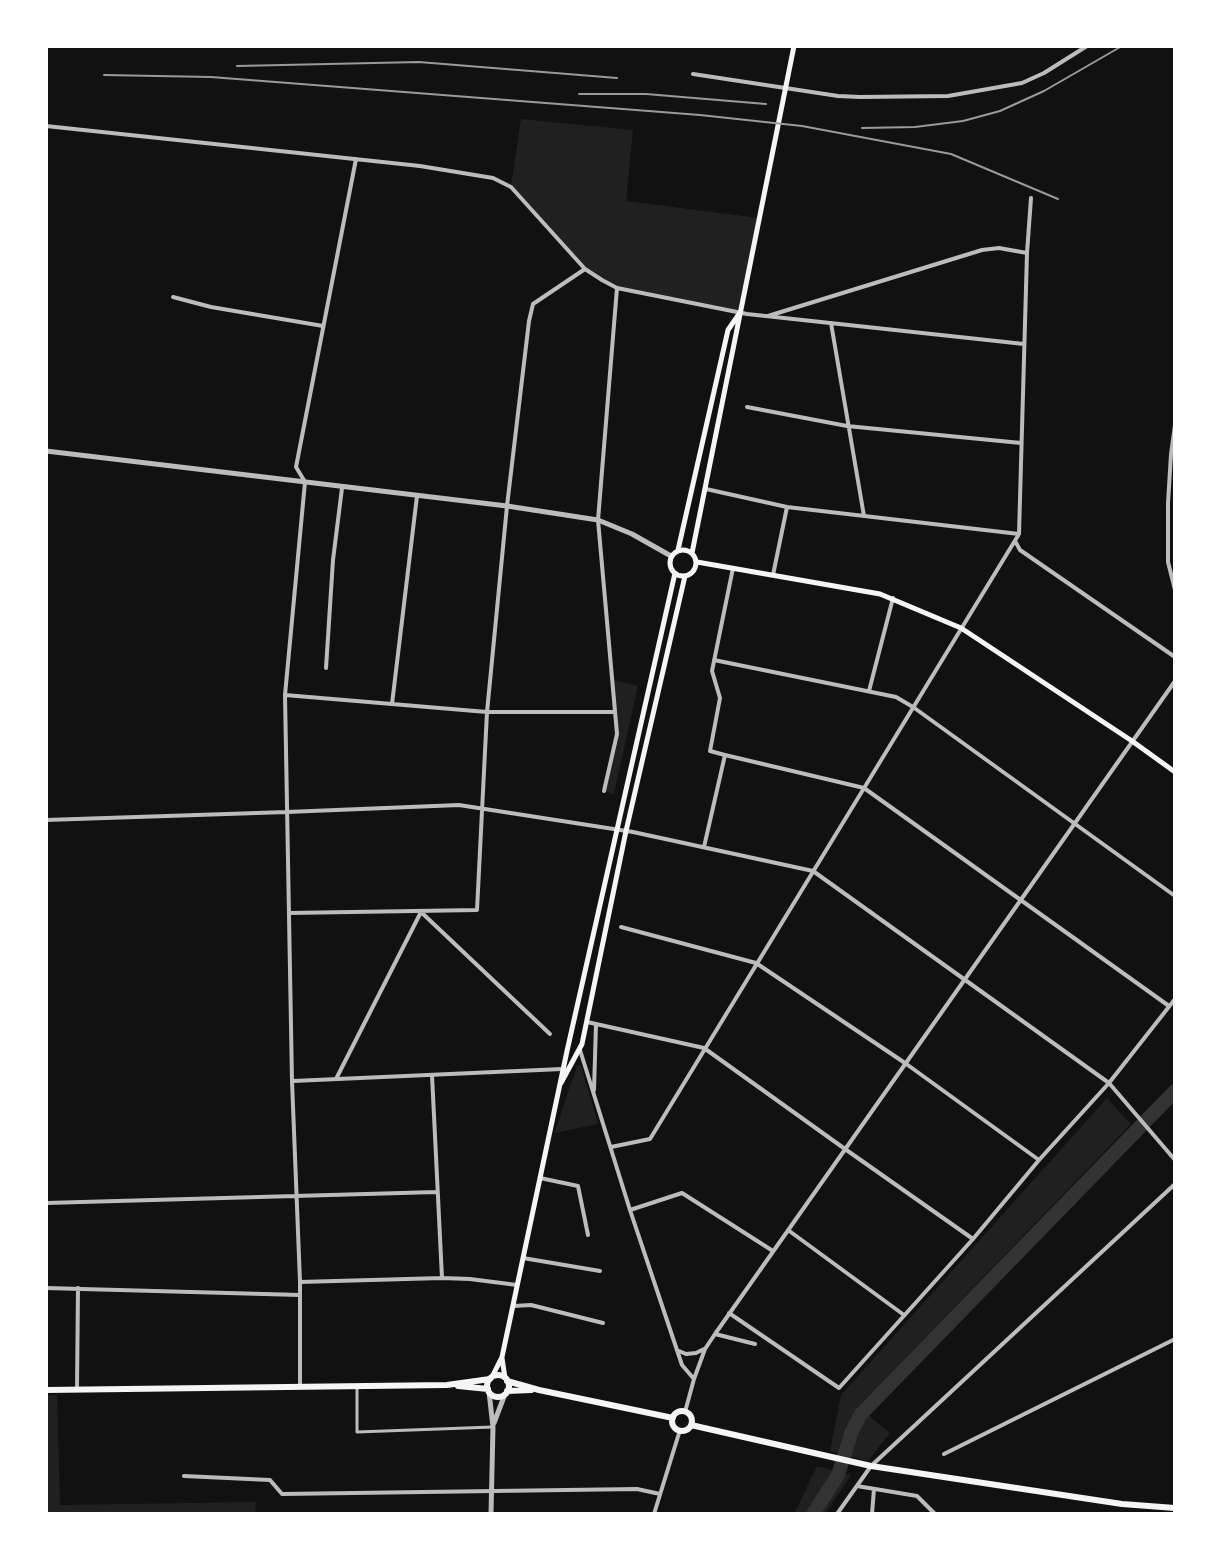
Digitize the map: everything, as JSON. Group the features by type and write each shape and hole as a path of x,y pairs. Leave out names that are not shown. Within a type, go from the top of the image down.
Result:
{"main road":[{"path":"692,553 794,46"},
{"path":"678,550 692,553 697,562 694,571 685,576 675,573 670,566 671,556 678,550 728,330 740,313"},
{"path":"697,562 893,598 961,628 1175,772"},
{"path":"488,1391 502,1357 562,1069 675,573"},
{"path":"559,1087 581,1047 626,831 685,576"},
{"path":"569,1040 581,1047"},
{"path":"502,1357 506,1393"},
{"path":"46,1390 447,1385 499,1375 539,1390 673,1418"},
{"path":"447,1385 488,1391 497,1397 506,1393 539,1390"},
{"path":"685,1412 692,1419 691,1425 680,1430 673,1424 673,1418 677,1413 685,1412"},
{"path":"691,1425 871,1466 1122,1504 1175,1508"}],"street":[{"path":"693,74 860,97 948,96 1022,83 1087,46"},
{"path":"46,126 420,166 493,178 511,187 585,269 617,288 740,313 1024,344"},
{"path":"300,1386 285,695 305,482 296,467 356,159"},
{"path":"611,1147 650,1139 1019,534 1031,198"},
{"path":"766,316 982,250 999,248 1027,253"},
{"path":"289,913 477,910 487,712 507,506 533,304 585,269"},
{"path":"604,791 617,734 598,520 617,288"},
{"path":"173,297 211,307 323,326"},
{"path":"831,323 864,516"},
{"path":"747,407 847,426 1021,443"},
{"path":"1175,425 1168,503 1168,562 1175,590"},
{"path":"46,451 507,506 598,520 632,534 671,556"},
{"path":"326,668 333,560 342,488"},
{"path":"706,489 787,507 1019,534"},
{"path":"392,704 417,496"},
{"path":"773,575 787,507"},
{"path":"1015,541 1020,550 1175,657"},
{"path":"733,568 712,671 720,698 710,751 864,788 1169,1006"},
{"path":"869,691 893,598"},
{"path":"714,660 896,697 1175,896"},
{"path":"685,1412 705,1349 729,1313 1175,681"},
{"path":"285,695 487,712 615,712"},
{"path":"704,847 725,755"},
{"path":"46,820 459,805 617,829 813,871 1109,1083 1175,1160"},
{"path":"421,912 550,1034"},
{"path":"336,1079 421,912"},
{"path":"621,927 756,963 905,1063 1039,1160"},
{"path":"729,1313 839,1388 1109,1083 1175,999"},
{"path":"587,1022 704,1048 973,1239"},
{"path":"594,1096 596,1024"},
{"path":"581,1047 630,1210 682,1365 694,1379"},
{"path":"292,1081 562,1069"},
{"path":"432,1075 442,1278"},
{"path":"540,1178 578,1186 588,1235"},
{"path":"837,1514 871,1466 1175,1184"},
{"path":"46,1203 437,1192"},
{"path":"630,1210 682,1193 773,1251"},
{"path":"788,1230 904,1315"},
{"path":"523,1258 600,1271"},
{"path":"300,1282 442,1278 517,1285"},
{"path":"46,1288 300,1295"},
{"path":"77,1389 78,1288"},
{"path":"513,1306 531,1305 603,1323"},
{"path":"715,1334 755,1344"},
{"path":"944,1454 1175,1339"},
{"path":"677,1350 686,1354 705,1349"},
{"path":"357,1386 357,1432 493,1427"},
{"path":"488,1391 493,1427 491,1514"},
{"path":"493,1427 506,1393"},
{"path":"654,1514 680,1430"},
{"path":"184,1476 270,1480 282,1494 637,1489 660,1494"},
{"path":"857,1486 917,1496 935,1514"},
{"path":"872,1514 874,1489"},
{"path":"1120,1514 1122,1504"},
{"path":"1159,1506 1166,1514"}],"shaded area":[{"path":"521,119 633,130 626,201 759,218 740,313 617,288 585,269 511,187"},
{"path":"613,680 638,686 614,794 604,791 617,734"},
{"path":"578,1065 581,1066 598,1124 555,1133 569,1089"},
{"path":"1107,1098 1131,1124 858,1407 890,1433 868,1461 830,1451 841,1395"},
{"path":"57,1395 60,1505 256,1502 255,1514 46,1514 46,1396"},
{"path":"817,1466 851,1475 825,1514 794,1514"}],"waterway":[{"path":"813,1514 838,1475 852,1431 861,1414 1175,1091"}],"railway":[{"path":"862,128 915,127 963,121 1000,111 1044,91 1122,46"},
{"path":"237,66 419,62 617,78"},
{"path":"104,75 211,77 700,115 802,126 951,154 1058,199"},
{"path":"579,94 646,94 766,104"}]}
